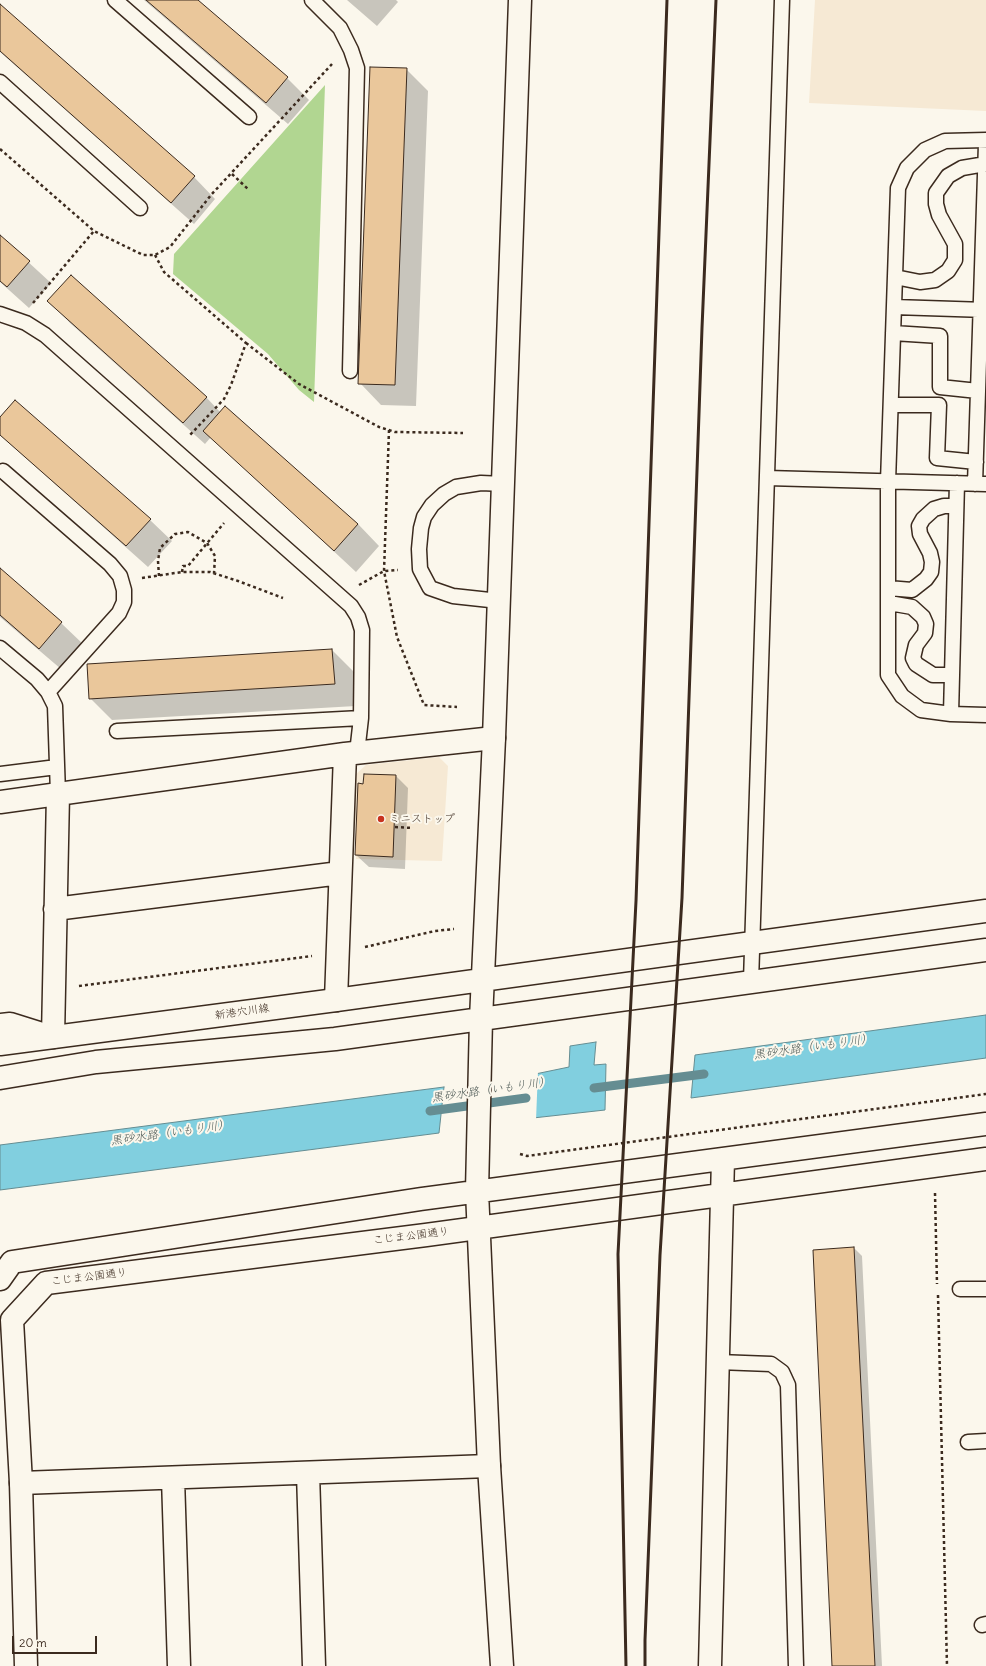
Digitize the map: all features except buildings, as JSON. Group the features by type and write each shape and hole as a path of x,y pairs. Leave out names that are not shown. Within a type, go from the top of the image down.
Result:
{"street":[{"path":"502,1666 489,1466 477,1191 481,1019 500,601 520,0"},
{"path":"0,802 351,754 494,738"},
{"path":"336,1000 340,874 351,754"},
{"path":"0,1025 10,1024 53,1037 58,794"},
{"path":"55,909 340,874"},
{"name":"新港穴川線","path":"0,1044 336,1000 986,911"},
{"path":"0,1078 96,1062 335,1039 986,950"},
{"path":"0,1094 73,1079 96,1062"},
{"path":"4,1266 477,1191 986,1124"},
{"path":"710,1666 723,1158"},
{"name":"こじま公園通り","path":"26,1666 21,1483 12,1320 46,1283 986,1159"},
{"path":"21,1483 489,1466"},
{"path":"308,1473 314,1666"},
{"path":"173,1478 179,1666"}],"lane":[{"path":"115,0 249,117"},
{"path":"312,0 340,28 351,50 357,68 350,371"},
{"path":"750,982 782,0"},
{"path":"0,82 140,208"},
{"path":"986,140 945,141 924,150 907,168 898,188 888,482 888,675 902,696 920,710 951,714 986,715"},
{"path":"767,478 981,484 976,462 981,431 986,144"},
{"path":"895,277 920,282 935,280 948,271 955,260 955,244 939,215 936,204 936,193 948,176 962,168 986,164"},
{"path":"894,307 983,310"},
{"path":"0,314 26,323 45,334 351,606 358,617 362,630 361,718 351,754"},
{"path":"893,333 940,336 940,387 981,387"},
{"path":"891,405 939,405 937,458 976,462"},
{"path":"2,471 110,564 120,576 124,590 124,602 119,613 48,692"},
{"path":"500,601 453,596 430,588 420,569 419,548 421,528 424,517 432,504 444,494 456,487 481,483 503,484"},
{"path":"951,714 957,483"},
{"path":"888,588 912,590 926,579 930,572 932,562 930,553 920,534 919,526 923,519 934,509 944,506 956,506"},
{"path":"889,604 912,607 923,617 925,621 925,633 916,645 914,652 913,658 916,664 933,675 952,675"},
{"path":"0,648 37,679 48,692 55,706 58,794"},
{"path":"117,731 361,718"},
{"path":"0,774 57,767"},
{"path":"960,1289 986,1288"},
{"path":"718,1362 771,1364 782,1372 788,1385 796,1666"},
{"path":"968,1442 986,1441"}],"path":[{"path":"0,149 94,231 143,255 155,255 170,247 211,196 334,61"},
{"path":"232,174 249,190"},
{"path":"30,306 94,231"},
{"path":"155,255 164,272 246,343 299,384 379,427 389,430 408,432 463,433"},
{"path":"189,436 224,399 231,385 246,343"},
{"path":"389,430 384,571 397,637 424,705 457,707"},
{"path":"182,572 183,566 188,566 238,506"},
{"path":"159,576 158,561 160,548 175,534 188,532 207,543 215,556 214,574"},
{"path":"345,600 360,584 384,571"},
{"path":"121,581 182,572 210,572 283,598"},
{"path":"394,827 413,828"},
{"path":"73,986 338,952 435,931 454,929"},
{"path":"520,1154 526,1156 534,1155 986,1094"},
{"path":"934,1166 937,1285"},
{"path":"938,1293 947,1666"}],"shaded area":[{"path":"815,0 986,0 986,111 809,103"},
{"path":"439,757 448,766 442,861 356,859 354,776 366,765"}],"green space":[{"path":"325,85 314,402 299,390 268,354 173,274 174,254"}],"water":[{"path":"986,1015 986,1058 691,1098 695,1055"},
{"path":"596,1042 594,1065 606,1064 605,1110 515,1120 516,1078 569,1067 570,1046"},
{"path":"444,1087 439,1133 0,1190 0,1145"}],"pier":[{"path":"538,1071 536,1120 514,1122 514,1077"}],"waterway":[{"name":"黒砂水路（いもり川）","path":"594,1088 704,1074"},
{"name":"黒砂水路（いもり川）","path":"430,1111 526,1098"}],"railway":[{"path":"626,1666 618,1254 636,901 667,0"},
{"path":"645,1666 660,1255 682,898 702,328 716,0"}],"place":[{"name":"ミニストップ","path":"381,819"}]}
